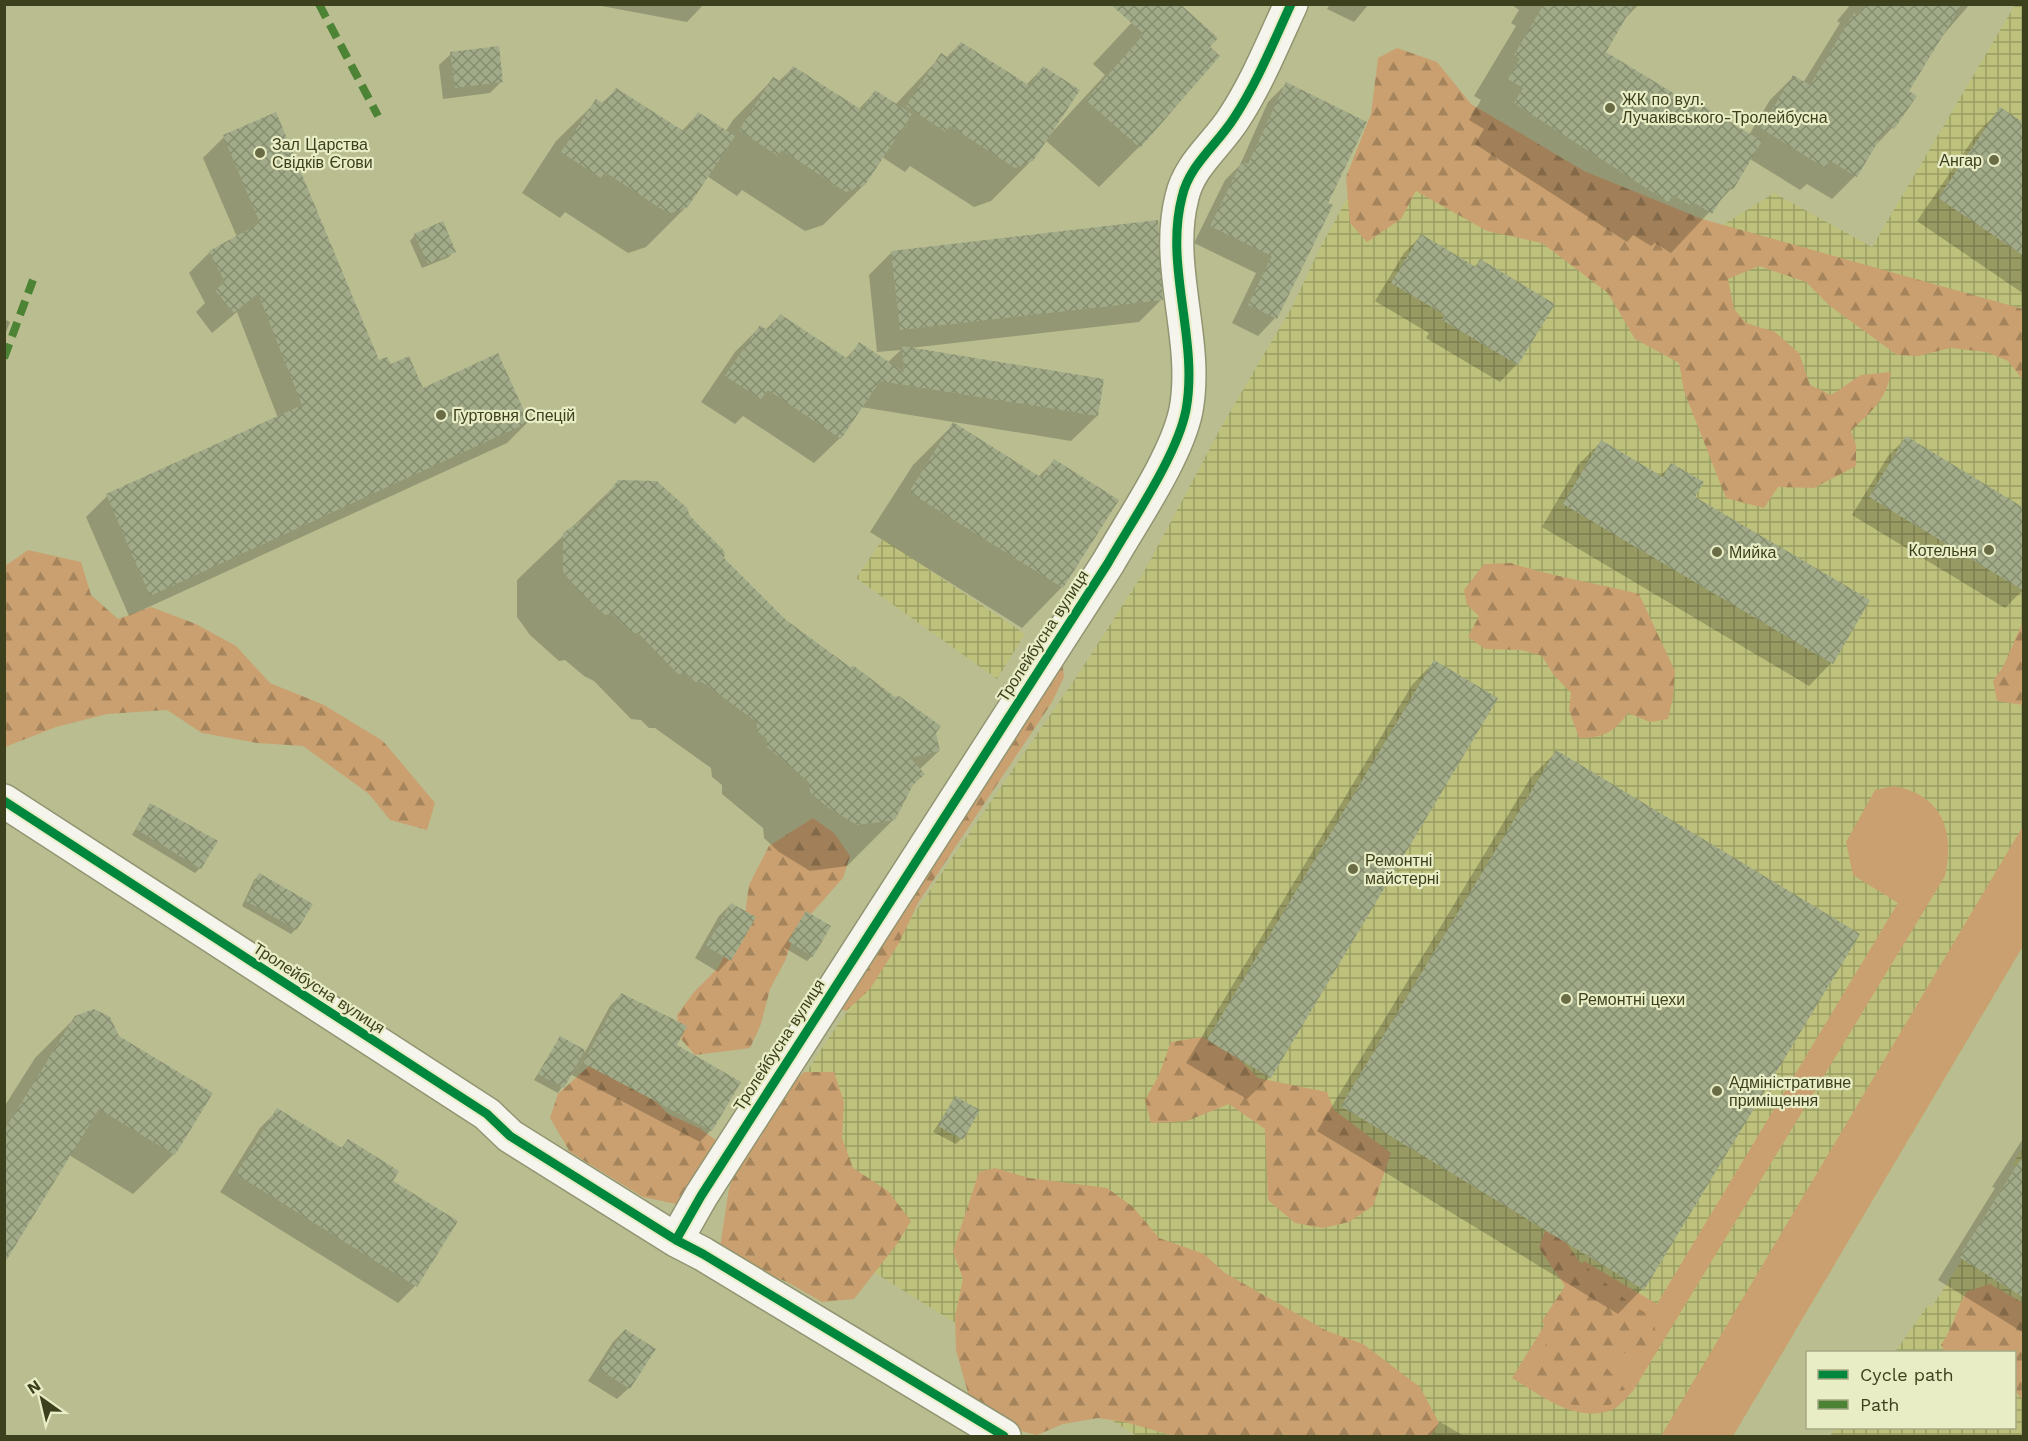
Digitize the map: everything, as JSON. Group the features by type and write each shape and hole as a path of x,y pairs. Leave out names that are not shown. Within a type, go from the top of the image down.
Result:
{"street":[{"name":"Тролейбусна вулиця","path":"676,1240 713,1177 1108,563 1166,463 1186,410 1188,371 1176,221 1186,179 1233,120 1252,88 1291,4"},
{"name":"Тролейбусна вулиця","path":"4,801 487,1114 510,1136 676,1240 703,1254 1004,1437"}],"shaded area":[{"path":"2015,5 2023,5 2023,946 1733,1436 1137,1436 734,1185 824,1045 1079,673 1144,572 1224,422 1292,307 1321,246 1391,119 1648,272 1774,193 1872,247"},
{"path":"883,539 1025,634 997,679 856,578"},
{"path":"2023,1147 2023,1436 1830,1436 1834,1429 2016,1429 2016,1351 1896,1351 1928,1305 1932,1307 1962,1260 1959,1257 2016,1167 2013,1164"}],"green space":[{"path":"1397,48 1437,62 1471,104 1584,171 1702,219 2023,309 2023,380 2008,361 1987,352 1950,348 1918,356 1897,355 1830,306 1806,282 1759,266 1728,279 1734,309 1746,323 1775,332 1799,353 1810,385 1831,395 1861,375 1891,372 1881,398 1851,431 1856,445 1856,466 1814,488 1778,487 1764,508 1726,498 1684,391 1679,363 1635,339 1608,293 1542,243 1487,231 1416,191 1401,219 1367,242 1350,223 1346,177 1371,114 1378,58"},
{"path":"28,550 81,562 91,595 118,619 151,607 196,624 236,646 270,683 324,705 383,741 435,803 427,830 390,820 369,794 303,746 257,743 202,733 167,710 107,714 56,727 5,747 5,566"},
{"path":"1511,563 1639,594 1675,671 1668,719 1650,722 1628,713 1607,733 1579,738 1569,710 1571,693 1553,674 1542,656 1522,650 1485,649 1468,637 1479,616 1467,605 1464,590 1484,564"},
{"path":"2023,621 2024,705 1997,701 1993,681 2003,667"},
{"path":"1062,659 1064,677 1052,702 918,903 899,943 870,989 846,1011 828,1003"},
{"path":"1894,786 1924,798 1942,818 1948,845 1945,876 1633,1391 1615,1409 1598,1413 1585,1413 1559,1406 1512,1378 1584,1261 1657,1304 1898,903 1853,875 1846,842 1875,790"},
{"path":"813,818 834,833 850,856 843,878 795,932 785,961 770,989 761,1024 750,1048 695,1055 680,1038 677,1015 694,992 718,968 745,915 749,885 769,846"},
{"path":"2023,826 2023,946 1733,1436 1661,1436"},
{"path":"1202,1037 1231,1051 1258,1078 1327,1092 1334,1110 1391,1153 1373,1206 1349,1222 1323,1228 1295,1223 1268,1200 1265,1129 1229,1104 1187,1121 1151,1123 1145,1100 1159,1075 1171,1042"},
{"path":"590,1065 648,1093 668,1114 699,1128 720,1143 699,1192 676,1204 643,1197 570,1152 550,1118 558,1094"},
{"path":"804,1072 834,1072 844,1102 842,1138 853,1168 888,1191 911,1221 897,1244 854,1299 822,1302 789,1283 750,1266 720,1247 729,1189 737,1162 761,1137 769,1109"},
{"path":"995,1168 1029,1178 1107,1188 1133,1207 1159,1238 1204,1254 1225,1273 1327,1331 1363,1344 1420,1387 1439,1423 1431,1436 1174,1436 1125,1422 1098,1418 1063,1424 1037,1435 1001,1426 970,1400 956,1350 955,1316 963,1279 953,1251 979,1172"},
{"path":"1545,1231 1565,1241 1579,1261 1631,1304 1654,1318 1656,1339 1633,1354 1604,1350 1605,1366 1625,1389 1610,1405 1574,1405 1555,1400 1538,1386 1530,1375 1535,1359 1552,1336 1542,1321 1565,1286 1539,1248"},
{"path":"1990,1284 2023,1303 2023,1400 2016,1392 2016,1351 1944,1351 1941,1345 1966,1292"}],"building":[{"path":"1110,4 1180,4 1218,38 1210,47 1220,56 1140,148 1086,100 1144,34"},
{"name":"ЖК по вул. Лучаківського-Тролейбусна","path":"1544,4 1634,4 1606,52 1701,110 1703,106 1762,141 1733,190 1728,188 1712,214 1695,203 1693,207 1673,195 1668,202 1514,103 1523,88 1508,79 1520,59 1514,55"},
{"name":"ЖК по вул. Лучаківського-Тролейбусна","path":"1865,4 1962,4 1909,91 1917,96 1894,129 1888,125 1857,177 1829,160 1825,168 1761,128 1793,75 1810,85 1854,13 1858,16"},
{"path":"961,42 1030,86 1043,66 1080,90 1033,161 1015,168 950,126 946,132 906,106 941,53 949,58"},
{"path":"499,46 503,82 455,88 450,52"},
{"path":"793,66 862,110 875,90 912,114 865,185 846,192 782,150 778,156 739,130 773,77 782,82"},
{"path":"1286,82 1367,122 1328,203 1333,205 1277,319 1248,305 1272,256 1210,226 1242,161 1248,164"},
{"path":"616,88 685,132 698,112 735,136 688,207 669,214 605,172 601,178 561,152 596,99 604,104"},
{"name":"Ангар","path":"2000,107 2024,123 2024,256 1938,198"},
{"path":"276,112 379,360 387,357 391,364 409,356 423,388 498,353 529,422 150,596 106,494 302,405 258,293 234,313 215,290 225,282 209,251 260,223 223,135"},
{"path":"1158,220 1163,300 900,330 891,251"},
{"path":"443,221 456,252 428,264 414,234"},
{"path":"1421,234 1476,267 1480,259 1555,304 1518,365 1442,320 1445,315 1391,283"},
{"path":"780,314 848,359 859,342 904,372 902,346 1104,379 1098,416 880,381 841,439 768,390 761,399 725,376 760,325 768,331"},
{"path":"953,422 1042,478 1054,459 1119,500 1063,588 909,492"},
{"name":"Котельня","path":"1906,436 2024,508 2024,591 1869,497"},
{"name":"Мийка","path":"1601,440 1663,477 1671,463 1704,482 1695,497 1870,600 1833,664 1563,504"},
{"path":"618,480 657,481 687,508 690,516 725,552 724,558 786,620 850,667 854,666 895,697 899,696 941,726 936,733 940,751 910,758 925,774 913,785 895,820 857,825 826,806 810,792 809,782 767,747 767,739 757,731 757,722 702,682 695,682 687,674 678,674 640,635 630,631 612,614 605,615 576,589 563,571 563,533 595,511"},
{"name":"Ремонтні майстерні","path":"1434,660 1498,698 1271,1078 1207,1040"},
{"name":"Ремонтні цехи","path":"1556,750 1860,934 1644,1290 1341,1106"},
{"path":"150,803 218,841 201,869 136,829"},
{"path":"259,873 313,904 297,930 246,901"},
{"path":"731,903 756,917 731,961 706,946"},
{"path":"806,911 831,926 813,957 788,941"},
{"path":"621,993 687,1026 677,1045 741,1082 712,1131 583,1063"},
{"path":"94,1009 110,1017 119,1036 213,1093 175,1155 99,1109 4,1264 4,1131 75,1016"},
{"path":"560,1036 585,1050 564,1088 538,1074"},
{"path":"955,1096 980,1110 963,1140 938,1126"},
{"path":"277,1108 342,1148 348,1139 399,1171 393,1181 458,1221 417,1287 236,1174"},
{"path":"2024,1154 2024,1298 1959,1257"},
{"path":"625,1329 656,1349 630,1389 599,1369"}],"marked path":[{"path":"319,4 378,116"},
{"path":"4,358 33,280"}],"cycle path":[{"path":"676,1240 701,1196 1108,563 1164,468 1181,428 1189,384 1186,330 1177,250 1182,197 1197,165 1227,128 1250,91 1291,4"},
{"path":"4,801 487,1114 510,1136 676,1240 703,1254 1004,1436"}],"place":[{"name":"ЖК по вул. Лучаківського-Тролейбусна","path":"1610,108"},
{"name":"Зал Царства Свідків Єгови","path":"260,153"},
{"name":"Ангар","path":"1994,160"},
{"name":"Гуртовня Спецій","path":"441,415"},
{"name":"Котельня","path":"1989,550"},
{"name":"Мийка","path":"1717,552"},
{"name":"Ремонтні майстерні","path":"1353,869"},
{"name":"Ремонтні цехи","path":"1566,999"},
{"name":"Адміністративне приміщення","path":"1717,1091"}]}
